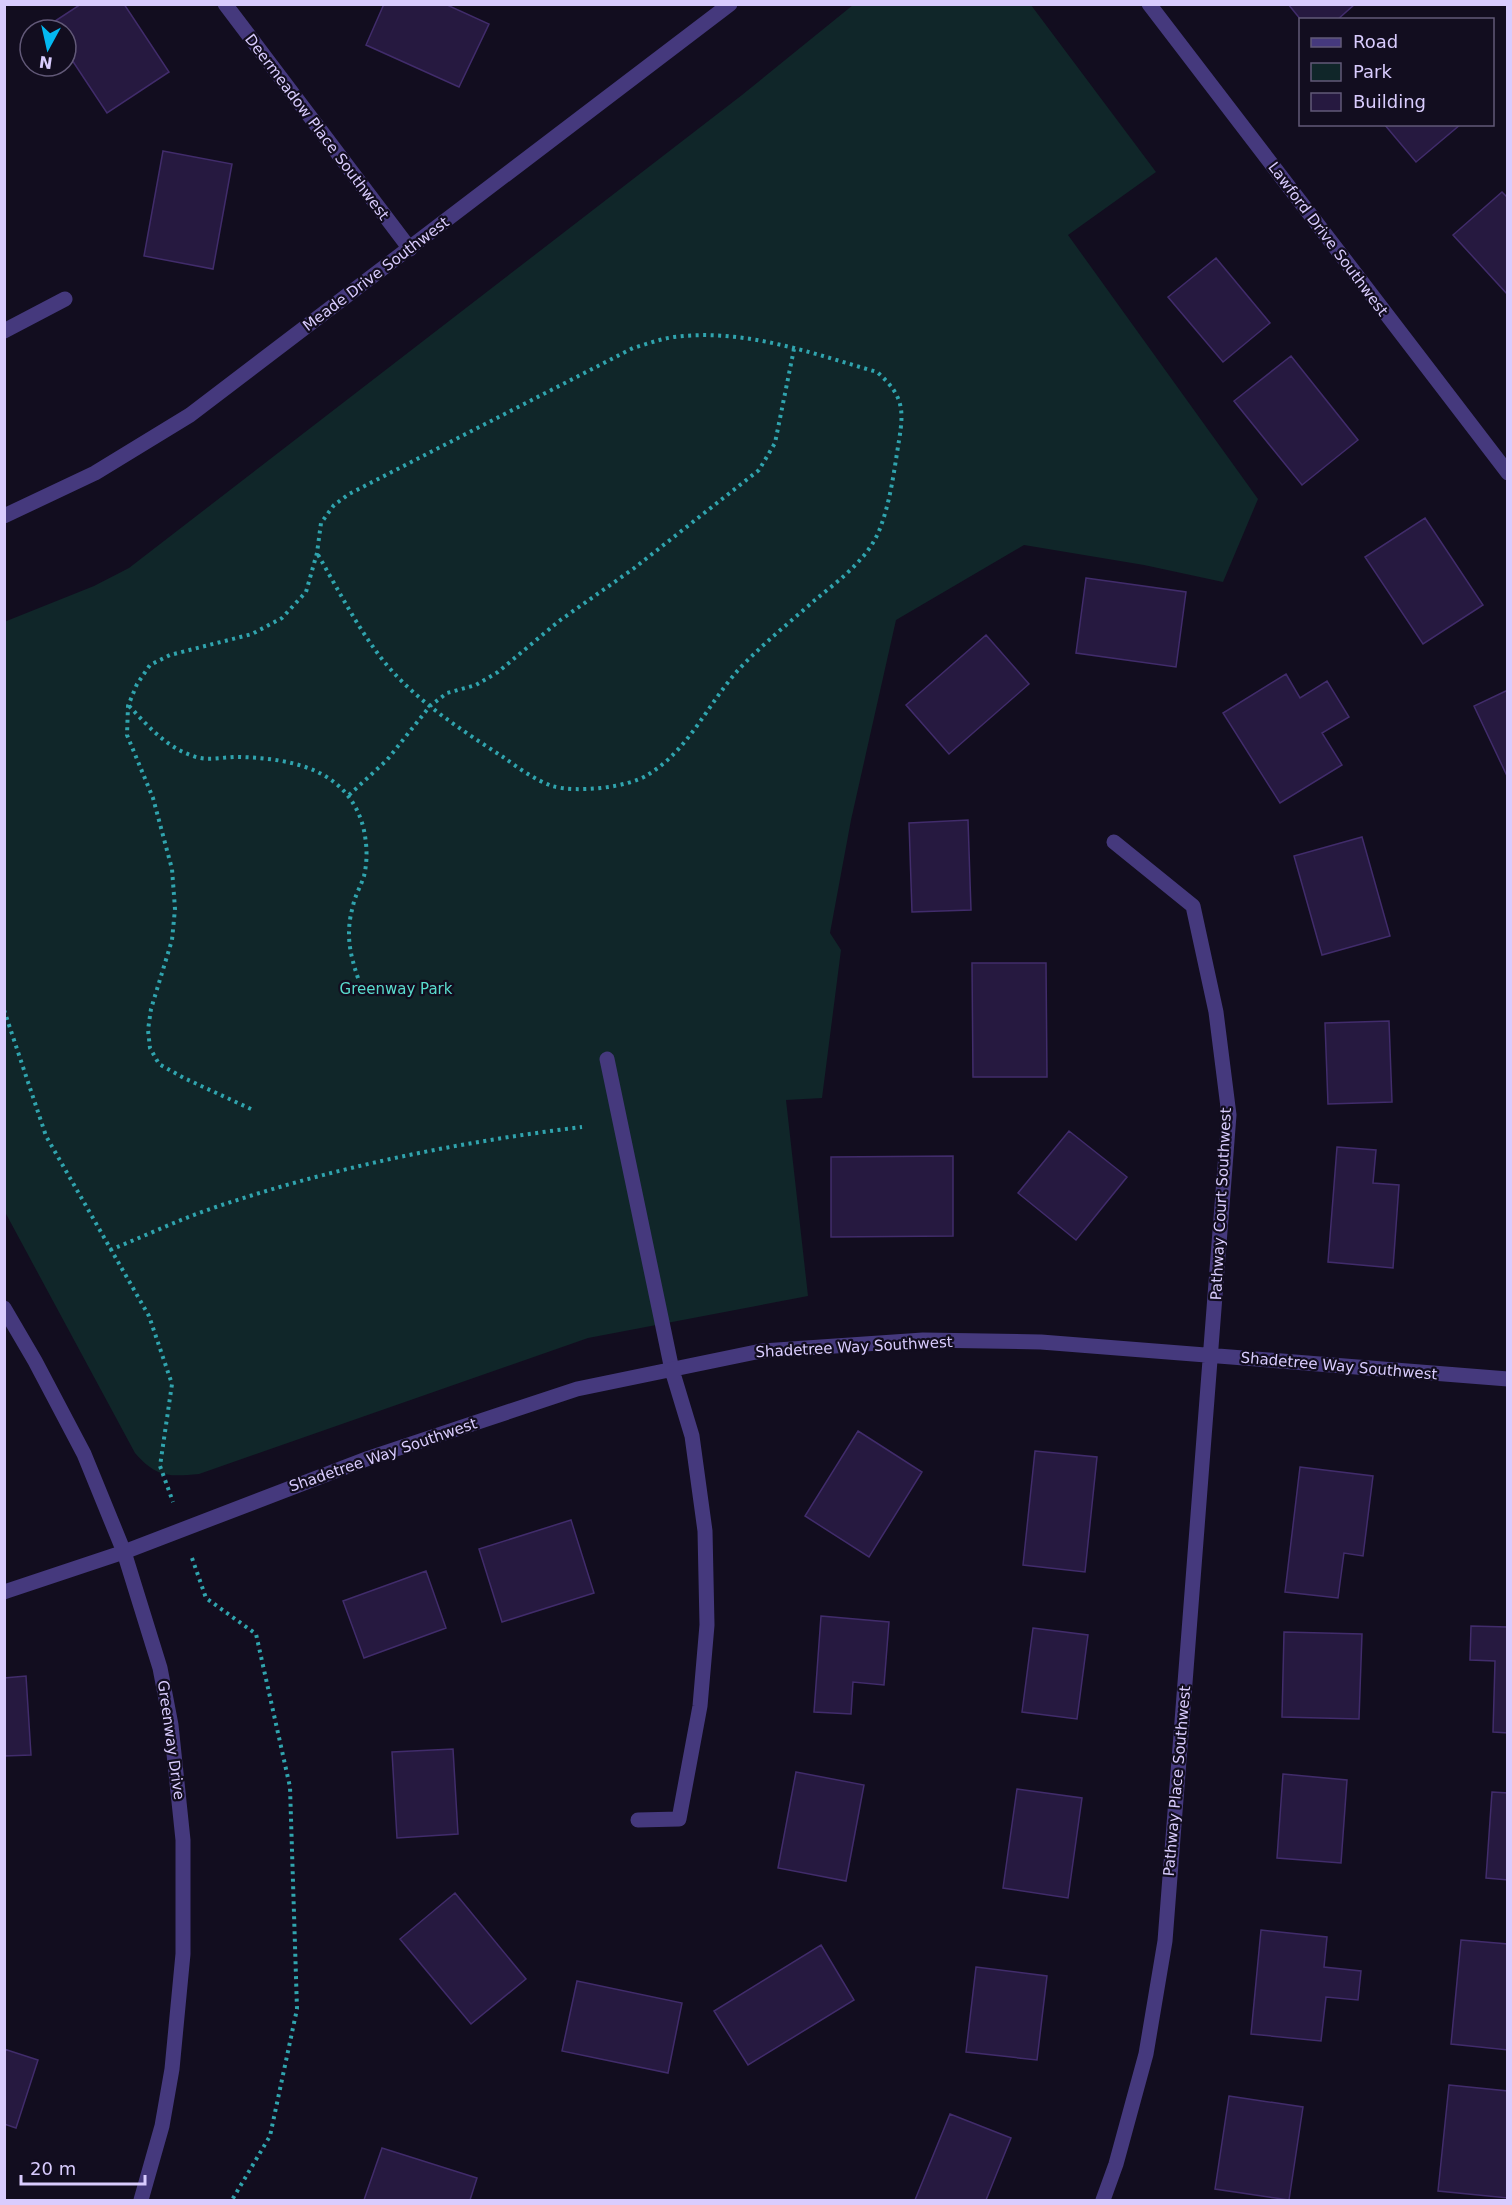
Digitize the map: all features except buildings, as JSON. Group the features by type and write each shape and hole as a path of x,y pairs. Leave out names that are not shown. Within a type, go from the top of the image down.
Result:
{"street":[{"name":"Deermeadow Place Southwest","path":"225,4 410,249"},
{"name":"Meade Drive Southwest","path":"4,516 96,473 190,415 730,4"},
{"name":"Lawford Drive Southwest","path":"1149,4 1508,473"},
{"path":"4,331 65,299"},
{"name":"Pathway Court Southwest","path":"1114,842 1193,906 1216,1012 1229,1115 1212,1355"},
{"path":"606,1059 672,1370 692,1436 705,1531 706,1625 700,1706 679,1819 638,1820"},
{"name":"Greenway Drive","path":"4,1308 84,1454 124,1552 160,1668 171,1725 183,1840 183,1954 172,2069 162,2126 141,2200"},
{"name":"Shadetree Way Southwest","path":"4,1592 124,1552 369,1458 578,1389 761,1351 923,1340 1041,1342 1508,1379"},
{"name":"Pathway Place Southwest","path":"1103,2200 1116,2164 1146,2054 1165,1941 1212,1355"}],"path":[{"path":"251,1109 183,1078 159,1064 150,1048 148,1030 151,1009 172,940 175,909 172,869 153,798 127,735 128,706 137,684 150,665 170,655 252,634 282,618 306,592 317,554 321,523 334,505 349,494 633,348 672,337 710,335 760,339 877,372 891,384 902,404 902,423 890,498 878,533 861,559 739,669 673,757 647,776 619,784 585,789 552,786 524,771 458,728 413,692 376,652 317,554"},
{"path":"349,795 387,760 430,706 447,693 476,685 498,672 559,621 633,569 759,470 775,443 794,349"},
{"path":"128,706 168,745 194,757 213,760 241,756 296,763 329,777 349,795 362,825 368,850 364,876 352,906 348,936 350,955 359,981"},
{"path":"4,1010 46,1136 149,1316 172,1384 160,1466 206,1598 256,1634 290,1787 297,2009 270,2136 232,2200"},
{"path":"110,1250 214,1208 329,1173 539,1132 582,1127"}],"green space":[{"name":"Greenway Park","path":"853,5 1031,5 1156,172 1068,235 1258,499 1223,582 1144,565 1024,545 896,620 851,820 830,933 841,950 822,1098 786,1100 808,1296 588,1338 199,1474 171,1475 156,1471 135,1453 5,1212 4,622 94,586 129,568 742,95"}]}
